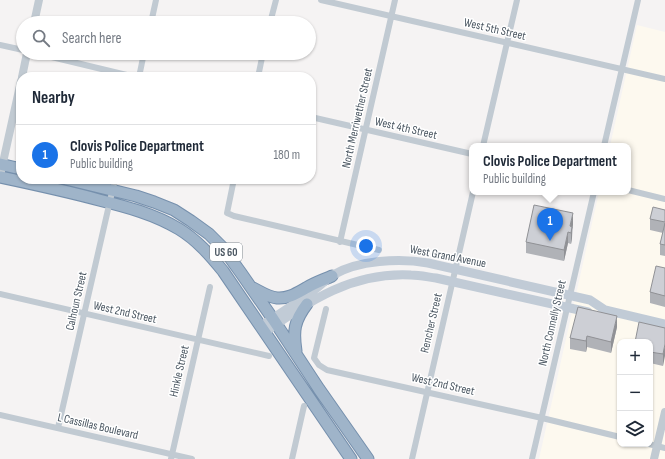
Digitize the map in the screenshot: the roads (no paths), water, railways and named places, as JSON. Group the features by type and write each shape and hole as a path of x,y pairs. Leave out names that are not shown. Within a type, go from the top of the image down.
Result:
{"highway":[{"path":"1,164 16,168"},
{"name":"US 60","path":"0,176 16,180"},
{"name":"US 60","path":"34,184 132,208 157,217 190,237 210,255 223,271 351,459"},
{"name":"US 60","path":"87,184 136,196 174,210 209,234 223,248 251,287 368,459"},
{"path":"251,287 271,297 284,298 294,295 332,276"},
{"path":"297,356 294,338 295,330 300,315 308,304"}],"main road":[{"name":"West Grand Avenue","path":"275,322 332,276 353,267 391,260 416,260 590,300 605,310 665,324"},
{"name":"West Grand Avenue","path":"263,329 343,285 383,276 412,275 436,278 590,313 605,310"}],"street":[{"path":"36,16 39,0"},
{"path":"153,16 156,0"},
{"path":"272,16 276,0"},
{"name":"West 5th Street","path":"321,0 665,79"},
{"name":"North Merriwether Street","path":"340,242 395,0"},
{"path":"484,143 517,0"},
{"path":"605,143 638,0"},
{"path":"0,45 16,48"},
{"path":"23,72 26,60"},
{"path":"64,60 114,72"},
{"path":"139,72 142,60"},
{"path":"259,72 262,60"},
{"path":"0,176 1,164 16,102"},
{"name":"West 4th Street","path":"316,118 469,153"},
{"name":"Calhoun Street","path":"58,428 114,184"},
{"path":"233,184 227,213 340,242 379,250"},
{"path":"631,191 665,199"},
{"name":"Rencher Street","path":"412,459 472,195"},
{"name":"North Connelly Street","path":"532,459 593,195"},
{"name":"Hinkle Street","path":"171,457 210,287"},
{"name":"West 2nd Street","path":"0,294 269,356"},
{"name":"West 2nd Street","path":"326,309 314,358 319,365 327,370 617,436"},
{"path":"292,459 304,406"},
{"path":"654,459 665,412"},
{"name":"L Cassillas Boulevard","path":"0,415 58,428 171,457 192,459"}],"place":[{"name":"Clovis Police Department","path":"550,241"}]}
